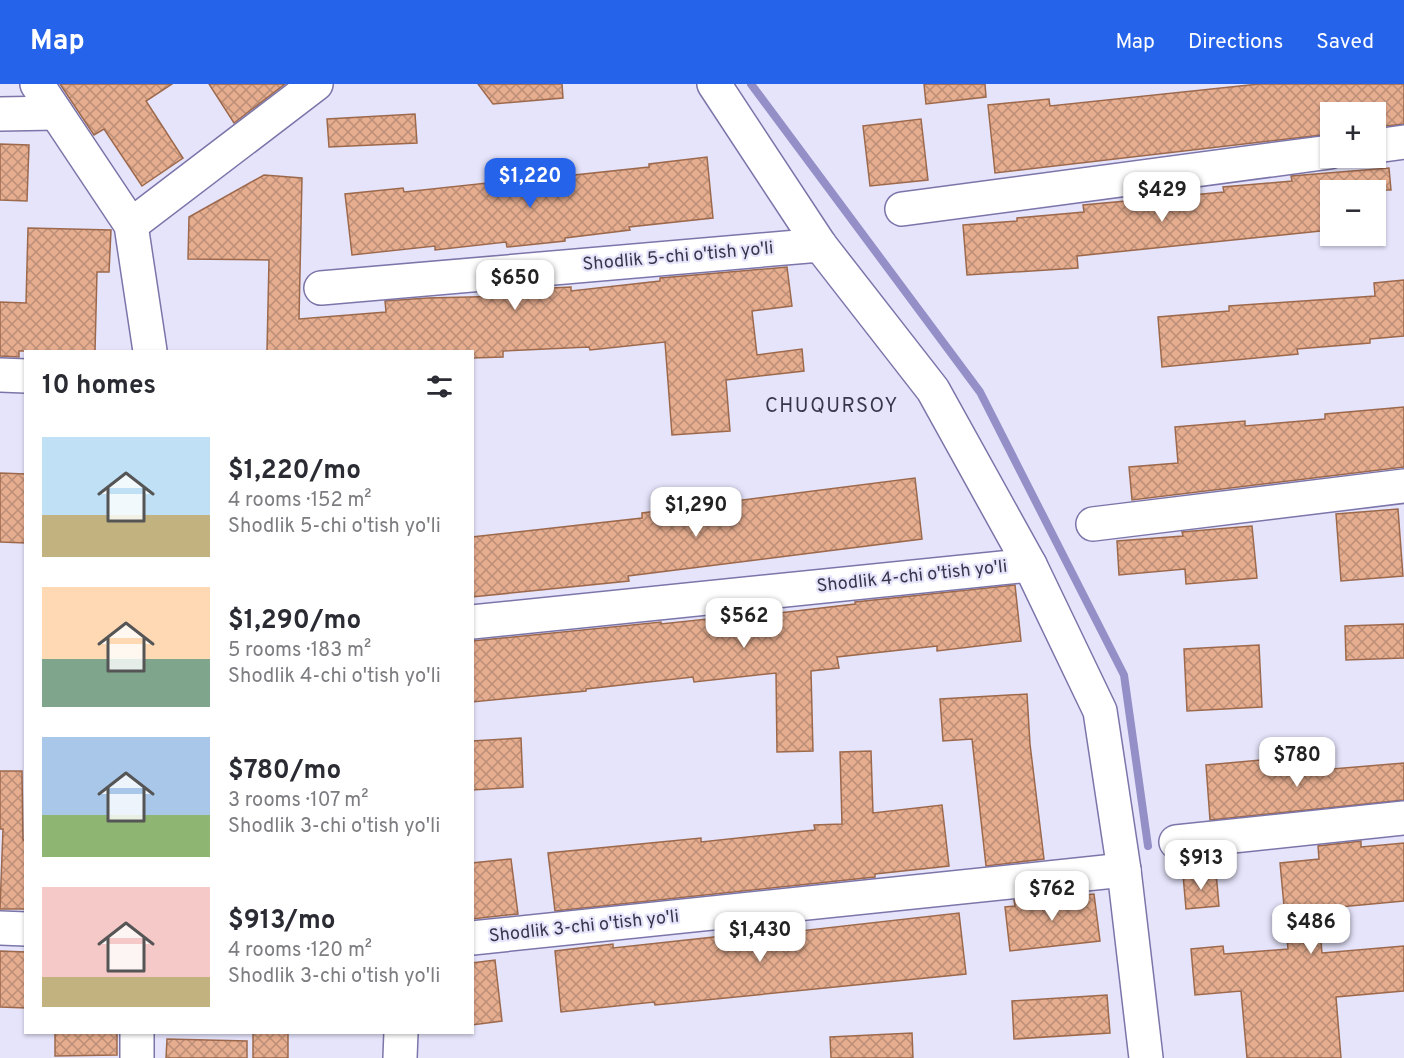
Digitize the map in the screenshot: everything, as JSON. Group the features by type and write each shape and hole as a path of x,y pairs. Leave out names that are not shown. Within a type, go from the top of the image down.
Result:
{"street":[{"path":"37,84 130,225 150,350"},
{"path":"130,225 316,84"},
{"path":"714,84 820,245 933,390 1029,565 1100,711 1124,870 1146,1058"},
{"path":"0,114 56,113"},
{"path":"1386,145 1404,142"},
{"path":"902,209 1320,153"},
{"name":"Shodlik 5-chi o'tish yo'li","path":"321,288 820,245"},
{"path":"0,375 24,376"},
{"path":"1094,524 1404,486"},
{"name":"Shodlik 4-chi o'tish yo'li","path":"474,622 1029,565"},
{"path":"1176,842 1404,818"},
{"name":"Shodlik 3-chi o'tish yo'li","path":"474,938 1124,870"},
{"path":"0,927 24,929"},
{"path":"137,1034 137,1058"},
{"path":"400,1058 401,1034"}],"building":[{"path":"60,84 172,84 146,101 183,158 142,186 104,129 94,135"},
{"path":"209,84 285,84 234,123"},
{"path":"478,84 562,84 563,98 493,104"},
{"path":"924,84 985,84 986,97 926,104"},
{"path":"1259,84 1404,84 1404,124 1386,126 1386,102 1320,102 1320,135 995,173 988,105 1049,99 1050,106"},
{"path":"415,114 417,143 329,147 327,119"},
{"path":"921,119 928,180 870,186 863,126"},
{"path":"0,144 29,145 27,201 0,200"},
{"path":"707,157 713,218 629,227 630,230 565,238 565,241 507,247 506,242 435,250 435,246 352,255 345,194 403,188 404,192 487,183 487,188 565,179 565,176 649,167 649,164"},
{"path":"1389,168 1391,190 1386,190 1386,180 1320,180 1320,231 1077,256 1078,268 967,275 963,225 1084,212 1083,205 1224,192 1223,187 1292,181 1291,176"},
{"path":"264,175 302,178 299,319 386,312 385,301 512,296 512,290 571,287 571,291 660,281 660,278 787,267 792,306 752,311 757,355 802,349 804,371 726,380 730,431 672,435 665,342 590,350 589,347 503,351 503,357 474,358 474,350 267,350 269,260 188,259 189,217"},
{"path":"28,228 111,230 109,272 97,272 95,350 24,350 19,351 19,357 0,356 0,302 26,303"},
{"path":"1404,280 1404,336 1370,339 1370,343 1297,349 1298,354 1162,367 1158,317 1229,311 1229,306 1375,296 1374,283"},
{"path":"1404,407 1404,467 1132,500 1129,467 1178,463 1175,427 1245,421 1245,426 1325,419 1325,414"},
{"path":"0,473 24,474 24,543 0,542"},
{"path":"915,478 922,539 628,576 629,581 474,597 474,537 642,518 642,513"},
{"path":"1398,509 1403,576 1341,581 1336,514"},
{"path":"1252,526 1257,578 1186,584 1185,569 1119,575 1117,541 1183,536 1182,532"},
{"path":"1015,585 1021,641 937,651 937,646 837,657 839,668 811,671 813,751 777,752 776,673 694,682 693,677 586,689 586,691 474,702 474,641 661,622 661,624 745,615 745,617 855,604 855,602"},
{"path":"1404,624 1404,658 1346,660 1345,626"},
{"path":"1259,645 1262,707 1187,711 1184,649"},
{"path":"1027,694 1030,744 1044,859 986,866 972,739 943,741 940,699"},
{"path":"521,738 523,787 474,790 474,741"},
{"path":"871,751 873,813 942,805 949,866 875,874 875,877 555,911 548,853 701,838 701,842 815,830 814,825 842,824 840,752"},
{"path":"1283,758 1284,773 1404,763 1404,800 1210,820 1206,765"},
{"path":"0,771 22,771 24,909 0,909 3,829 0,829"},
{"path":"1361,841 1361,847 1404,843 1404,901 1318,909 1322,953 1404,946 1404,991 1336,997 1341,1058 1247,1058 1241,991 1195,995 1191,949 1223,946 1224,954 1288,949 1280,863 1319,859 1318,846"},
{"path":"511,859 518,914 474,919 474,863"},
{"path":"1216,872 1219,906 1186,909 1183,875"},
{"path":"1094,894 1100,941 1010,951 1005,907 1015,906 1014,900"},
{"path":"959,913 966,974 655,1005 654,1002 561,1012 555,951 613,944 613,948 723,936 722,931 799,923 800,931"},
{"path":"0,951 24,952 24,1008 0,1007"},
{"path":"495,960 502,1021 474,1025 474,963"},
{"path":"1107,995 1110,1033 1014,1039 1012,1001"},
{"path":"912,1033 913,1058 831,1058 830,1037"},
{"path":"55,1034 117,1034 117,1055 55,1056"},
{"path":"253,1034 288,1034 288,1058 253,1058"},
{"path":"167,1039 247,1041 247,1058 166,1058"}],"waterway":[{"path":"751,84 980,392 1124,675 1148,846"}],"district":[{"name":"CHUQURSOY","path":"832,407"}]}
